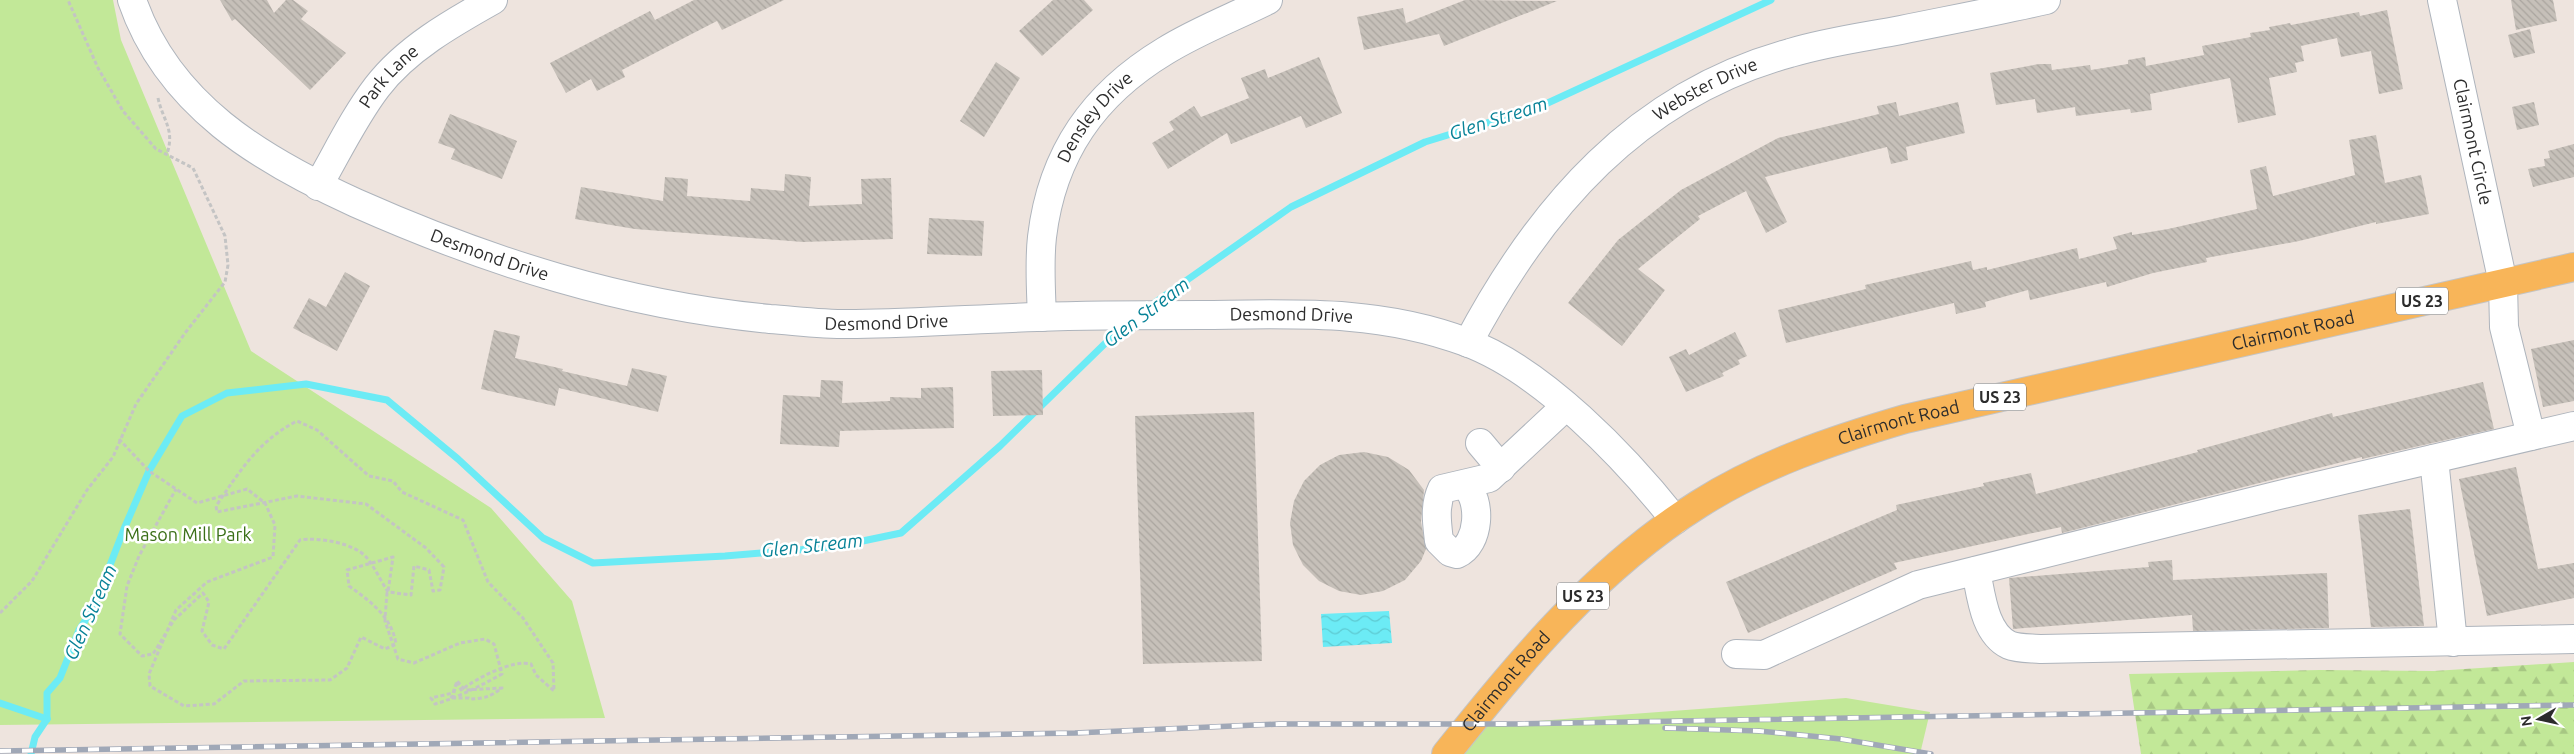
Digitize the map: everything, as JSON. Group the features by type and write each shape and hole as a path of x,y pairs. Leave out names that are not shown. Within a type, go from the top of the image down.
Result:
{"main road":[{"name":"Clairmont Road","path":"1446,754 1549,630 1596,584 1675,520 1700,503 1774,464 1818,446 1905,419 2574,267"}],"street":[{"name":"Desmond Drive","path":"132,0 149,38 168,69 213,119 245,145 318,186 437,239 551,278 630,298 701,311 851,324 1042,317 1304,313 1359,316 1396,322 1468,343 1505,360 1566,406 1653,492 1675,520"},
{"name":"Park Lane","path":"318,186 369,99 391,71 440,31 493,0"},
{"name":"Densley Drive","path":"1042,317 1041,254 1047,205 1059,168 1083,125 1109,93 1150,61 1167,50 1268,0"},
{"name":"Webster Drive","path":"1468,343 1487,307 1555,208 1591,168 1638,128 1680,100 1731,75 1789,53 2046,0"},
{"name":"Clairmont Circle","path":"2442,0 2503,283 2504,327 2531,436"},
{"path":"1465,485 1489,478 1566,406"},
{"path":"1736,654 1764,654 1918,585 2434,458 2574,426"},
{"path":"1480,442 1501,468"},
{"path":"2434,458 2453,642"},
{"path":"1976,571 1983,605 1994,632 2010,645 2041,649 2574,639"}],"path":[{"path":"0,613 32,581 87,490 113,457 119,439 136,404 172,351 225,282 228,265 226,236 192,168 156,149 123,112 98,68 68,0"},
{"path":"167,154 171,141 169,125 157,91 168,69"},
{"path":"388,592 411,595 414,566 429,570 433,591 440,590 444,567 426,548 366,504 297,496 217,512 216,506 250,457 279,430 297,421 317,430 369,476 393,481 402,492 463,520 488,582 523,618 553,663 554,691 536,675 531,664 523,662 477,678 461,690 458,681"},
{"path":"119,439 150,471 197,503 247,489 265,503 275,525 273,557 207,582 176,610 148,674 150,686 184,706 214,704 244,681 330,680 347,668 361,637 385,649 396,644 394,632 374,604 349,586 347,570 393,556 385,618"},
{"path":"176,489 138,556 127,586 120,634 142,656 153,654 174,620 203,593 208,602 202,631 212,645 224,649 300,540 315,538 358,550 371,563 388,592"},
{"path":"393,645 398,659 414,663 460,643 486,639 494,644 502,674 473,689 436,704 431,698 453,693 458,681"},
{"path":"453,698 487,699 502,688 465,690 458,681"},
{"path":"453,698 450,698 453,696 458,681"}],"green space":[{"name":"Mason Mill Park","path":"0,0 113,0 121,40 251,351 491,508 572,601 605,718 0,725"},
{"path":"2574,662 2574,754 2141,754 2129,674 2320,670 2434,671"},
{"path":"1846,698 1930,712 1920,754 1447,754 1472,726"}],"water":[{"path":"1389,611 1392,643 1323,647 1321,614"}],"building":[{"path":"220,0 267,0 274,13 286,0 293,0 308,11 301,19 346,53 310,90 235,19 232,21"},
{"path":"694,0 784,0 722,30 717,21 622,70 625,77 597,91 591,79 566,93 550,63 650,11 655,20"},
{"path":"1053,0 1084,0 1093,10 1042,56 1019,31"},
{"path":"1465,0 1557,1 1444,46 1439,34 1364,50 1357,17 1403,8 1406,23"},
{"path":"2511,0 2553,0 2557,21 2516,30"},
{"path":"2387,10 2403,89 2379,94 2371,51 2341,57 2337,38 2301,46 2304,61 2295,63 2297,72 2269,78 2276,115 2238,123 2230,78 2150,94 2152,110 2131,113 2130,109 2076,116 2075,107 2037,113 2035,99 1996,105 1990,73 2039,64 2051,64 2052,70 2090,65 2091,70 2128,64 2128,60 2145,57 2146,66 2204,55 2202,46 2251,37 2250,33 2270,30 2269,27 2290,23 2291,25 2359,12 2360,16"},
{"path":"2530,29 2535,53 2514,58 2508,35"},
{"path":"1319,57 1342,113 1306,128 1301,116 1231,144 1227,133 1168,169 1152,143 1174,130 1169,122 1194,106 1201,117 1249,98 1241,78 1265,69 1268,78"},
{"path":"996,62 1020,78 984,137 960,121"},
{"path":"1896,102 1899,116 1958,102 1965,133 1906,147 1908,160 1891,164 1887,147 1765,177 1787,222 1766,233 1746,191 1698,216 1700,219 1638,269 1665,290 1622,346 1568,303 1618,240 1681,190 1778,138 1879,114 1877,106"},
{"path":"2534,102 2539,125 2517,130 2512,107"},
{"path":"450,114 517,141 502,179 451,159 455,149 438,143"},
{"path":"2376,135 2385,183 2421,175 2429,214 2376,224 2376,222 2299,241 2206,258 2207,262 2153,273 2107,287 2106,282 2030,300 2028,290 1985,302 1986,307 1956,314 1954,303 1786,343 1778,310 1866,289 1865,285 1971,261 1973,270 1987,267 1987,270 2077,248 2079,259 2117,249 2113,237 2132,232 2132,235 2168,229 2257,209 2250,170 2266,166 2273,196 2355,175 2349,140"},
{"path":"2574,144 2574,177 2533,187 2528,169 2545,166 2544,159 2550,158 2548,151"},
{"path":"785,174 811,177 809,206 862,204 861,179 891,178 893,239 803,242 635,229 575,219 581,187 663,201 665,177 688,179 687,196 750,201 751,188 784,191"},
{"path":"929,218 984,221 982,256 927,254"},
{"path":"345,272 370,286 337,351 293,328 309,298 326,307"},
{"path":"494,330 520,336 515,358 563,369 562,371 627,386 632,368 667,376 658,412 559,388 555,406 481,389"},
{"path":"1735,332 1747,356 1738,360 1740,364 1722,373 1724,376 1686,392 1669,357 1686,349 1689,355"},
{"path":"2574,340 2574,401 2543,407 2531,349"},
{"path":"1042,370 1043,415 993,416 991,371"},
{"path":"821,380 843,381 842,403 890,401 890,397 921,398 921,388 953,387 954,428 840,431 839,447 780,444 783,395 820,397"},
{"path":"2483,382 2494,429 2362,459 2362,457 2062,533 2061,527 1894,563 1897,569 1748,633 1726,582 1897,510 1896,505 1984,486 1983,483 2031,473 2036,494 2198,452 2197,450 2332,413 2333,417"},
{"path":"1254,412 1262,661 1143,664 1135,416"},
{"path":"1364,452 1388,457 1409,470 1424,490 1421,522 1426,549 1421,561 1405,580 1383,591 1361,595 1339,591 1319,581 1303,565 1293,545 1290,523 1294,501 1304,481 1320,465 1339,455"},
{"path":"2516,467 2538,569 2574,563 2574,598 2487,616 2459,479"},
{"path":"2410,509 2424,626 2371,627 2358,515"},
{"path":"2172,560 2173,580 2327,573 2329,628 2193,631 2192,615 2013,629 2009,578 2149,567 2148,562"}],"waterway":[{"name":"Glen Stream","path":"1150,306 1291,207 1425,142 1539,107 1771,0"},
{"name":"Glen Stream","path":"47,719 47,693 60,678 79,630 93,609 149,471 182,416 227,393 306,384 387,400 458,459 543,538 593,563 725,556 834,547 901,533 1000,446 1125,324"},
{"path":"0,703 47,719"},
{"path":"31,754 35,737 47,719"}],"railway":[{"path":"0,751 1075,733 1279,724 1515,724 2574,705"},
{"path":"1665,728 1759,731 1841,739 1931,754"}]}
